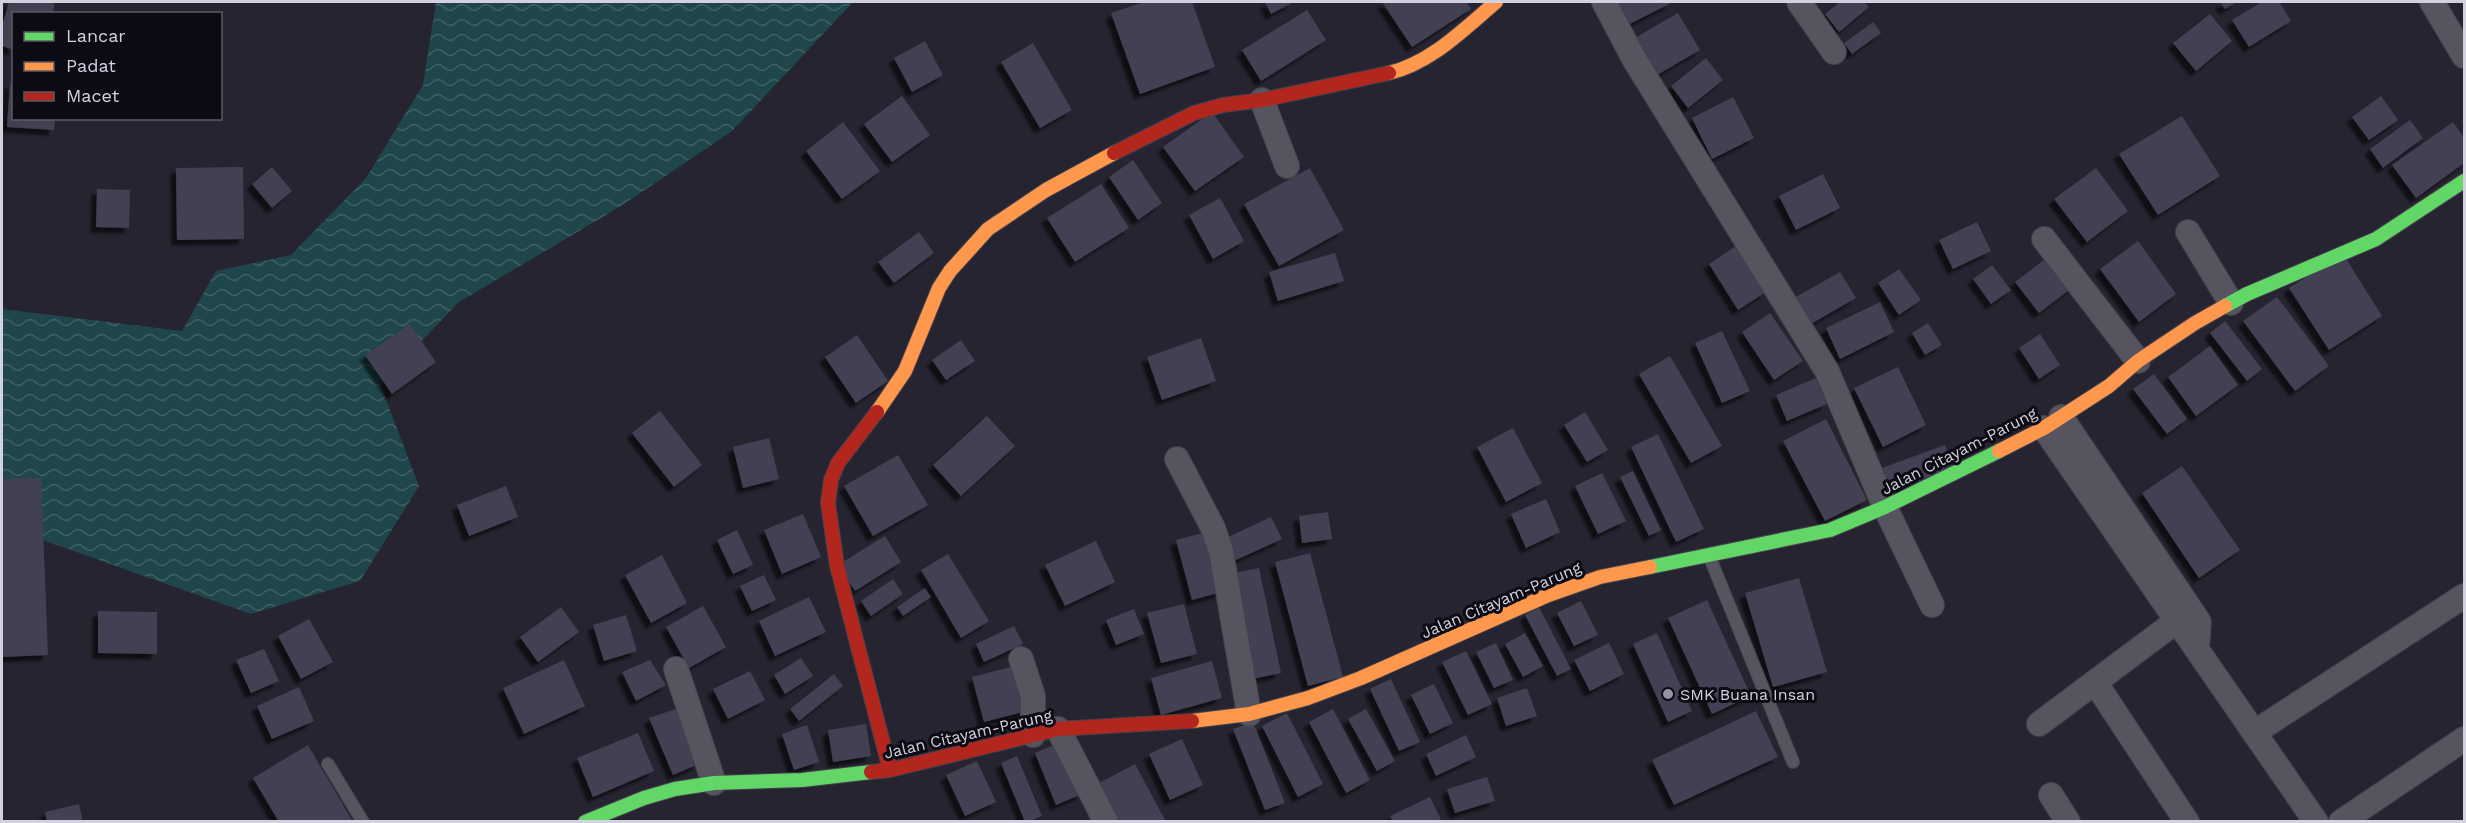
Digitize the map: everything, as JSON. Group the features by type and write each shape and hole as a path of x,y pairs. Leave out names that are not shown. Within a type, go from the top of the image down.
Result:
{"street":[{"path":"890,770 837,566 828,503 831,480 838,463 863,428 883,406 905,371 939,288 950,271 988,229 1046,190 1159,129 1204,110 1223,105 1262,100 1393,72 1425,58 1449,42 1496,2"},
{"path":"1604,2 1634,59 1827,371 1885,507 1932,605"},
{"path":"1799,2 1834,52"},
{"path":"2432,2 2464,56"},
{"path":"1262,100 1287,166"},
{"name":"Jalan Citayam-Parung","path":"585,822 644,798 675,789 714,783 802,780 890,770 1058,729 1193,721 1249,714 1308,698 1361,678 1536,600 1589,580 1673,560 1830,530 1885,507 2052,423 2109,386 2138,361 2195,322 2298,271 2376,239 2464,181"},
{"path":"2188,232 2231,303"},
{"path":"2044,239 2138,361"},
{"path":"2052,423 2178,620 2316,822"},
{"path":"2052,423 2199,622 2197,648"},
{"path":"1177,459 1213,528 1221,551 1249,714"},
{"path":"2255,732 2464,596"},
{"path":"2039,724 2178,620"},
{"path":"1021,659 1033,696 1033,735"},
{"path":"676,669 714,783"},
{"path":"2095,682 2187,822"},
{"path":"1058,729 1106,822"},
{"path":"2341,822 2463,744"},
{"path":"2051,795 2068,822"}],"lane":[{"path":"1708,555 1793,762"},
{"path":"328,764 363,822"}],"water":[{"path":"436,2 853,2 732,131 621,206 459,302 380,384 419,486 360,581 251,614 23,533 17,509 2,506 2,309 182,331 216,271 291,255 366,178 423,85"}],"building":[{"path":"9,2 55,4 53,12 12,12 12,49 2,46 2,26"},
{"path":"1144,2 1192,2 1215,67 1140,94 1111,13"},
{"path":"1265,2 1294,2 1271,14"},
{"path":"1382,2 1466,2 1471,9 1412,47"},
{"path":"1608,2 1673,2 1622,28"},
{"path":"1840,2 1864,2 1869,7 1839,32 1825,14"},
{"path":"2220,2 2237,2 2225,9"},
{"path":"2262,2 2279,2 2291,21 2249,47 2232,20"},
{"path":"1307,10 1326,40 1261,81 1242,50"},
{"path":"1678,13 1700,50 1657,75 1635,38"},
{"path":"2210,14 2232,41 2196,71 2173,43"},
{"path":"1873,22 1881,33 1852,54 1844,43"},
{"path":"925,41 943,75 912,92 894,58"},
{"path":"1033,43 1072,110 1040,128 1001,62"},
{"path":"1706,58 1723,80 1688,108 1671,86"},
{"path":"10,83 12,83 12,120 55,120 54,130 7,127"},
{"path":"902,96 930,135 892,162 864,124"},
{"path":"2381,96 2398,120 2369,140 2352,117"},
{"path":"1733,97 1754,138 1712,159 1692,118"},
{"path":"1212,112 1244,157 1195,191 1163,147"},
{"path":"2182,116 2220,176 2158,215 2119,154"},
{"path":"2410,120 2423,138 2383,168 2370,149"},
{"path":"843,122 880,171 842,199 806,151"},
{"path":"2453,122 2464,138 2464,163 2416,198 2392,165"},
{"path":"1133,160 1162,203 1138,220 1109,177"},
{"path":"243,167 244,239 177,240 176,168"},
{"path":"272,167 292,191 272,208 252,184"},
{"path":"1310,168 1344,230 1279,266 1244,204"},
{"path":"2096,168 2128,211 2087,242 2054,199"},
{"path":"1823,174 1840,208 1796,230 1779,196"},
{"path":"1101,184 1129,228 1075,262 1047,218"},
{"path":"97,189 130,190 129,228 96,227"},
{"path":"1220,198 1244,241 1213,259 1189,215"},
{"path":"1977,222 1991,251 1953,269 1939,240"},
{"path":"919,232 934,253 894,283 878,262"},
{"path":"2138,241 2176,294 2139,322 2100,269"},
{"path":"1736,246 1766,292 1738,310 1709,264"},
{"path":"1335,253 1344,281 1278,301 1269,272"},
{"path":"2343,254 2382,316 2329,350 2289,288"},
{"path":"2049,256 2073,287 2039,313 2015,282"},
{"path":"1992,265 2011,290 1991,304 1973,279"},
{"path":"1899,269 1921,300 1899,315 1878,283"},
{"path":"1840,272 1856,298 1809,325 1794,298"},
{"path":"2277,297 2329,366 2295,391 2243,321"},
{"path":"1880,302 1894,332 1840,359 1826,328"},
{"path":"1770,313 1803,361 1774,380 1742,332"},
{"path":"2225,321 2262,369 2247,381 2210,333"},
{"path":"1928,323 1942,345 1925,355 1912,333"},
{"path":"410,324 436,362 392,394 365,355"},
{"path":"1722,331 1750,391 1722,403 1695,343"},
{"path":"2040,334 2060,365 2039,379 2019,348"},
{"path":"857,335 888,381 856,403 825,357"},
{"path":"1201,338 1216,381 1162,400 1147,357"},
{"path":"961,340 975,361 946,380 932,360"},
{"path":"2210,346 2238,385 2196,416 2168,377"},
{"path":"1670,356 1722,446 1691,463 1639,374"},
{"path":"1898,367 1926,425 1883,447 1854,388"},
{"path":"2154,374 2187,419 2167,434 2133,389"},
{"path":"1816,378 1827,404 1787,421 1776,395"},
{"path":"660,411 702,465 674,487 632,433"},
{"path":"1585,412 1608,450 1587,462 1564,425"},
{"path":"987,416 1015,446 961,496 933,465"},
{"path":"1826,419 1867,500 1825,521 1783,441"},
{"path":"1513,428 1542,483 1506,502 1477,447"},
{"path":"1658,434 1704,529 1676,542 1631,447"},
{"path":"769,438 779,479 743,488 733,447"},
{"path":"1945,445 1954,470 1891,492 1882,468"},
{"path":"898,455 928,505 873,536 844,486"},
{"path":"2182,466 2240,550 2199,578 2142,493"},
{"path":"1633,471 1661,530 1649,536 1620,477"},
{"path":"1602,473 1626,521 1598,534 1575,486"},
{"path":"41,478 48,655 2,657 2,479"},
{"path":"506,486 518,517 469,536 457,505"},
{"path":"1546,499 1560,532 1526,548 1511,514"},
{"path":"1328,512 1332,539 1302,543 1299,516"},
{"path":"803,514 821,557 782,574 764,530"},
{"path":"1271,517 1282,539 1236,560 1226,538"},
{"path":"737,530 753,565 733,574 717,540"},
{"path":"1206,532 1222,592 1192,600 1176,540"},
{"path":"885,536 901,562 855,591 838,565"},
{"path":"1096,541 1115,582 1065,606 1045,565"},
{"path":"1310,553 1343,677 1308,686 1275,562"},
{"path":"948,554 989,621 961,638 921,570"},
{"path":"662,555 687,603 651,623 625,575"},
{"path":"1259,568 1281,673 1252,679 1230,574"},
{"path":"764,575 776,600 752,611 740,586"},
{"path":"1799,578 1827,672 1773,687 1745,593"},
{"path":"893,579 903,594 871,616 861,601"},
{"path":"925,588 931,597 903,616 897,607"},
{"path":"809,597 826,632 775,656 759,621"},
{"path":"1707,600 1751,696 1712,714 1668,618"},
{"path":"1581,601 1598,635 1574,646 1557,613"},
{"path":"1184,604 1197,654 1161,663 1147,613"},
{"path":"703,606 726,647 689,668 666,627"},
{"path":"561,607 579,632 538,662 520,637"},
{"path":"1539,607 1571,669 1557,676 1525,615"},
{"path":"1134,609 1144,634 1116,645 1106,620"},
{"path":"98,611 157,612 157,654 98,653"},
{"path":"626,615 637,651 604,661 593,625"},
{"path":"309,619 333,662 301,679 278,636"},
{"path":"1014,626 1023,644 984,662 976,644"},
{"path":"1525,633 1543,666 1523,677 1505,644"},
{"path":"1657,633 1692,711 1668,722 1633,644"},
{"path":"1496,643 1513,680 1494,688 1476,652"},
{"path":"1609,643 1624,674 1590,691 1574,660"},
{"path":"264,649 279,681 251,693 236,660"},
{"path":"1466,651 1492,704 1468,715 1442,662"},
{"path":"801,658 813,676 785,694 774,675"},
{"path":"564,660 585,706 524,734 503,688"},
{"path":"650,660 666,685 636,701 622,672"},
{"path":"1212,661 1222,698 1161,715 1151,678"},
{"path":"1014,666 1027,711 984,722 972,677"},
{"path":"750,671 765,700 728,719 713,689"},
{"path":"834,674 843,686 799,721 790,709"},
{"path":"1391,679 1420,742 1399,751 1370,689"},
{"path":"1434,684 1453,723 1430,734 1411,695"},
{"path":"299,687 314,721 272,739 257,706"},
{"path":"1527,688 1537,716 1506,726 1497,698"},
{"path":"679,708 699,764 673,775 649,718"},
{"path":"1333,709 1370,780 1346,793 1309,722"},
{"path":"1366,709 1395,761 1377,771 1348,719"},
{"path":"1756,711 1778,757 1674,805 1652,760"},
{"path":"1287,713 1323,784 1298,797 1262,726"},
{"path":"1253,722 1285,803 1265,810 1233,729"},
{"path":"866,724 871,756 833,762 828,730"},
{"path":"807,725 819,762 794,770 782,734"},
{"path":"638,733 654,771 593,797 577,758"},
{"path":"1466,735 1476,757 1436,776 1426,754"},
{"path":"1182,739 1203,785 1170,800 1149,754"},
{"path":"1061,742 1082,794 1056,805 1035,753"},
{"path":"308,745 353,822 279,822 253,778"},
{"path":"1017,756 1042,816 1028,822 1025,822 1001,763"},
{"path":"977,761 996,802 965,816 946,775"},
{"path":"1135,764 1166,822 1120,822 1099,783"},
{"path":"1487,777 1495,801 1455,813 1447,789"},
{"path":"1430,797 1442,822 1393,822 1390,816"},
{"path":"79,804 83,822 47,822 45,812"}],"traffic: fast":[{"path":"2225,306 2247,294 2376,239 2464,181"},
{"path":"1650,567 1830,530 1885,507 1999,451"},
{"path":"585,822 644,798 675,789 714,783 802,780 871,772"}],"traffic: slow":[{"path":"1389,73 1433,53 1496,2"},
{"path":"877,412 905,371 939,288 950,271 988,229 1046,190 1114,153"},
{"path":"1999,451 2044,428 2109,386 2138,361 2225,306"},
{"path":"1192,721 1249,714 1308,698 1361,678 1546,596 1600,577 1650,567"}],"traffic: jam":[{"path":"1114,153 1194,113 1223,105 1262,100 1389,73"},
{"path":"877,412 838,463 831,480 828,503 837,566 890,770"},
{"path":"871,772 890,770 1058,729 1192,721"}],"place":[{"name":"SMK Buana Insan","path":"1668,694"}]}
